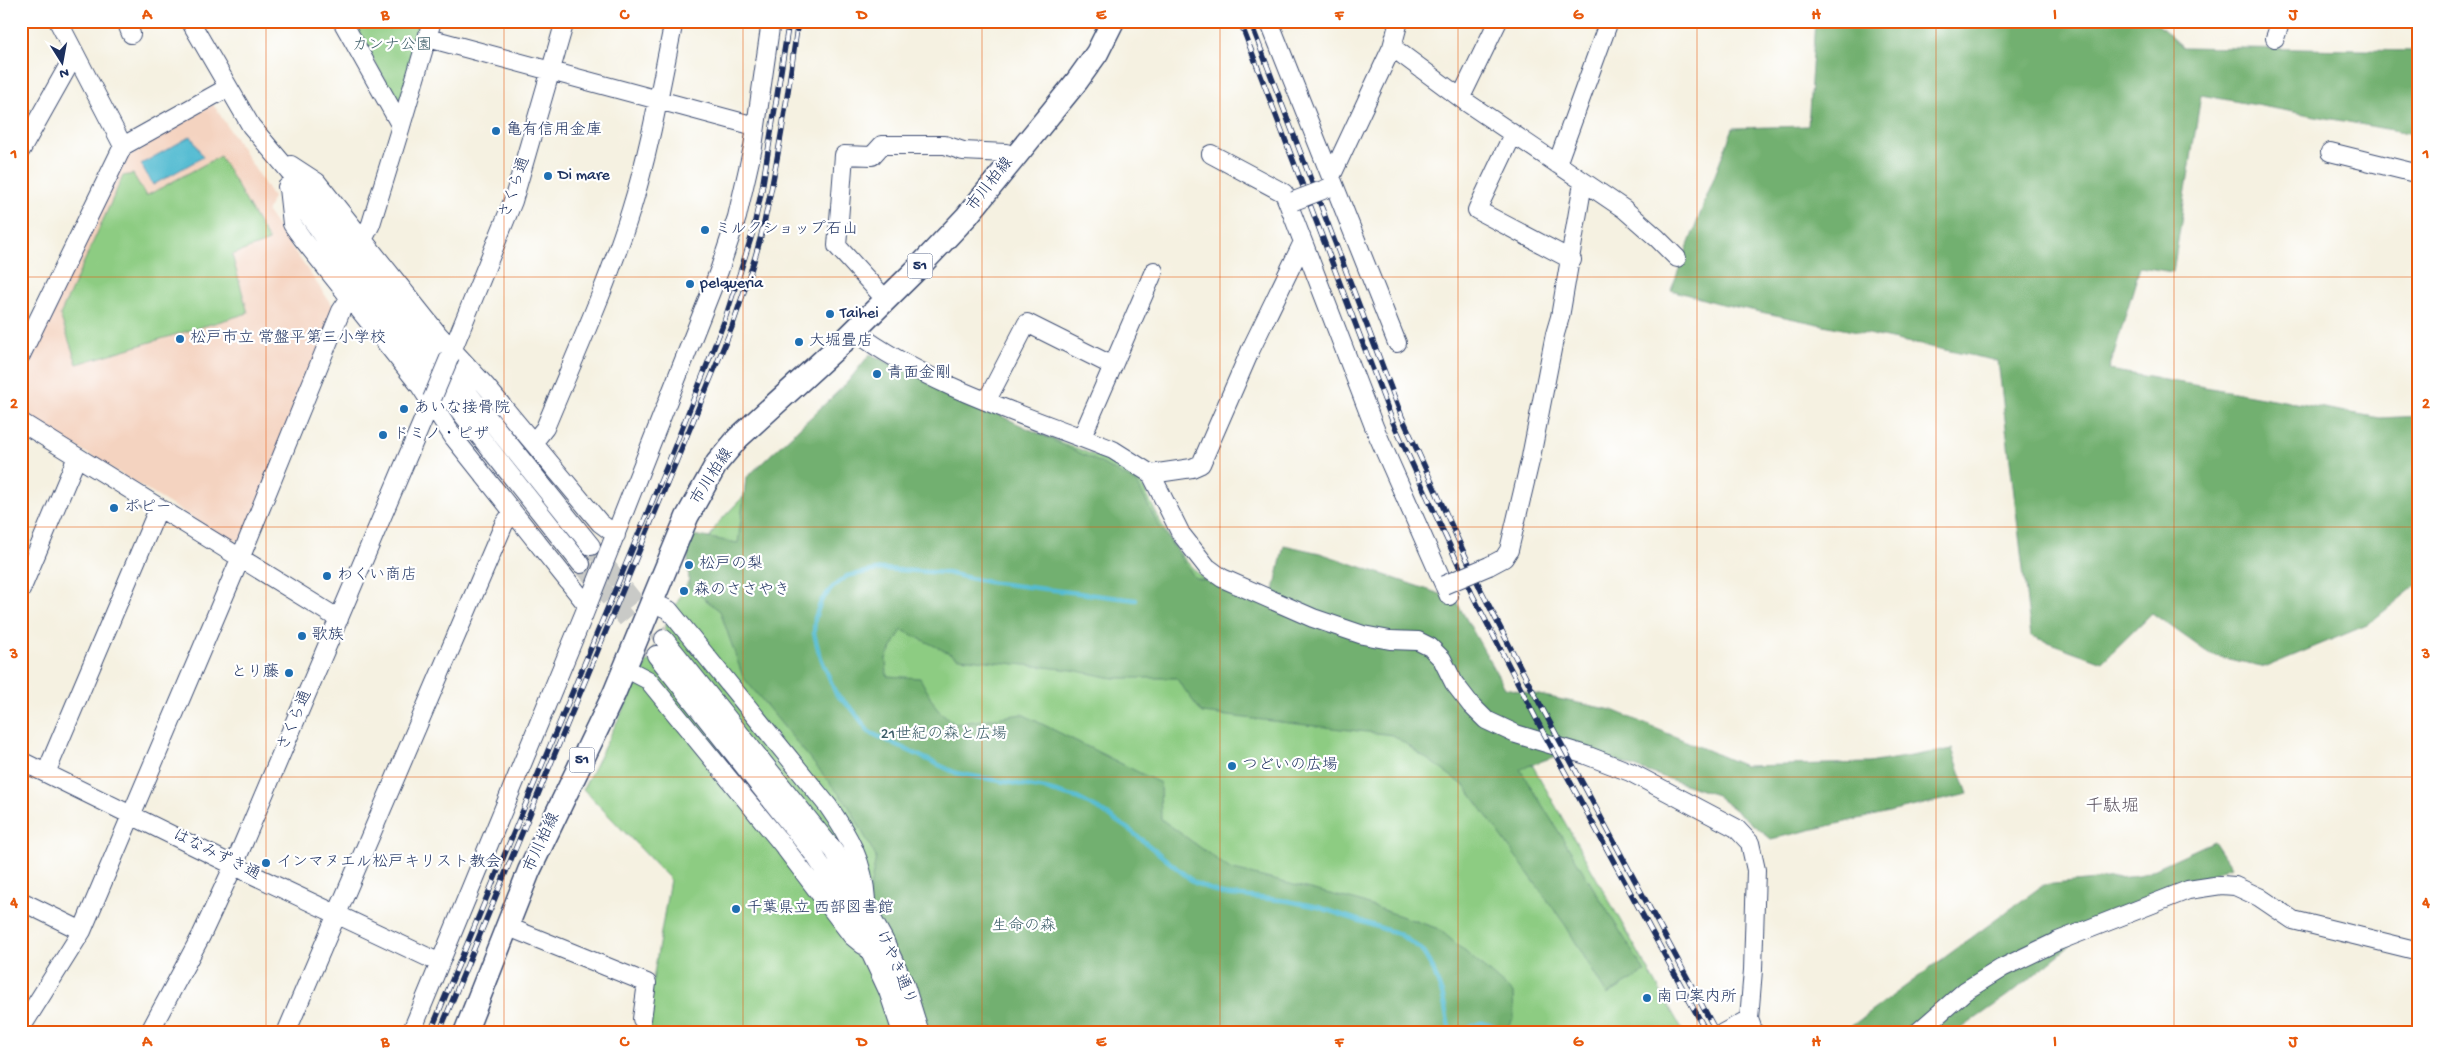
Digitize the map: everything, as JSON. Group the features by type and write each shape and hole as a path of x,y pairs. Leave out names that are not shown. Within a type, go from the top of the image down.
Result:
{"main road":[{"name":"市川柏線","path":"465,1033 529,872 625,668 687,517 717,463 738,438 854,331 967,216 1012,158 1077,81 1097,53 1114,21"}],"street":[{"path":"58,21 123,146"},
{"path":"190,21 227,88 251,126 311,197 591,546"},
{"path":"342,21 400,126"},
{"name":"さくら通","path":"149,1033 201,936 234,865 451,353 513,201 565,21"},
{"path":"533,443 545,428 597,303 631,209 658,100 674,21"},
{"path":"411,1033 616,535 719,271 737,217 754,147 755,126 770,21"},
{"path":"1269,21 1331,184 1397,343"},
{"path":"1291,202 1331,184 1392,47 1399,21"},
{"path":"1460,97 1498,21"},
{"path":"1557,164 1608,21"},
{"path":"363,240 371,224 430,30 552,71 755,126"},
{"path":"1392,47 1460,97 1624,210 1658,238 1677,258"},
{"path":"21,150 75,54"},
{"path":"21,355 123,146 227,88"},
{"path":"1513,134 1477,210 1572,260"},
{"path":"885,299 837,246 844,155 872,156 882,146 945,145 963,151 1006,153 1012,158"},
{"path":"272,152 288,188 362,288 581,564"},
{"path":"272,152 317,182 451,353 485,385 600,523 616,535"},
{"path":"2330,152 2419,174"},
{"path":"1211,154 1284,193 1291,202 1303,242 1385,452 1446,591 1504,558 1509,550 1531,457 1572,260 1583,183"},
{"path":"288,188 292,224 349,299 420,386 454,438 587,605"},
{"path":"1151,474 1192,468 1201,464 1251,350 1303,242"},
{"path":"1082,437 1154,272"},
{"path":"21,1028 82,931 240,559 341,311 349,299"},
{"path":"987,400 1027,323 1113,366"},
{"path":"854,331 883,352 920,372 1113,450 1151,474 1181,534 1207,567 1222,578 1313,618 1355,632 1390,640 1418,642 1430,647 1442,659 1454,683 1470,705 1486,720 1516,734 1586,755 1630,772 1736,828 1744,835 1753,850 1756,870 1751,1026 1723,1033"},
{"path":"21,422 339,619"},
{"path":"21,590 76,457"},
{"path":"46,773 159,507"},
{"path":"286,1033 500,533 513,512"},
{"path":"652,602 669,610 828,806 848,834 865,879 858,907"},
{"path":"664,639 829,843 858,907"},
{"path":"656,655 815,856 858,907"},
{"path":"625,668 648,680 782,844 852,936 871,952"},
{"name":"はなみずき通","path":"21,761 440,963"},
{"path":"1917,1033 1965,991 2002,968 2058,942 2188,890 2235,886 2260,897 2293,920 2419,951"},
{"path":"21,902 82,931"},
{"name":"けやき通り","path":"858,907 871,952 888,991 902,1033"},
{"name":"けやき通り","path":"858,907 905,985 920,1033"},
{"path":"506,926 647,984 642,1019"}],"shaded area":[{"name":"松戸市立 常盤平第三小学校","path":"213,104 273,197 267,212 335,309 244,538 232,542 21,413 21,370 122,161"}],"green space":[{"name":"カンナ公園","path":"351,21 424,21 400,101 397,101"},
{"path":"1815,21 2154,21 2183,47 2419,51 2419,135 2201,95 2173,272 2140,267 2109,370 2380,418 2419,416 2419,583 2367,625 2266,667 2211,655 2152,613 2102,662 2031,636 1998,361 1717,303 1671,290 1733,128 1808,126"},
{"path":"220,156 269,241 232,255 248,313 77,364 60,315 123,176 133,174 146,196"},
{"name":"21世紀の森と広場","path":"870,354 1099,462 1137,483 1156,521 1195,578 1273,595 1284,545 1320,553 1455,599 1505,688 1612,710 1745,766 1869,763 1952,749 1968,794 1771,839 1716,795 1578,748 1520,769 1645,972 1607,995 1566,926 1465,786 1393,735 1202,713 1176,678 1113,678 1072,670 959,658 902,630 886,658 887,676 920,678 937,709 955,724 1022,714 1160,783 1161,819 1230,869 1354,900 1439,929 1513,993 1514,1018 1502,1033 915,1033 865,914 876,857 848,805 743,677 720,611 689,587 687,534 738,543 746,478 845,385"},
{"name":"21世紀の森と広場","path":"874,361 966,404 1111,462 1138,479 1180,554 1213,586 1525,752 1684,1033 644,1033 670,879 583,789 717,524"},
{"path":"2214,841 2231,867 2113,911 2009,995 1955,1033 1842,1033 2043,885 2138,876"}],"water":[{"path":"191,136 203,157 153,185 141,164"}],"waterway":[{"path":"1136,600 988,582 947,573 882,569 847,576 832,588 821,601 815,618 814,633 819,653 836,694 853,710 869,732 956,773 1045,789 1077,798 1102,811 1131,831 1195,883 1222,894 1288,901 1318,907 1399,934 1421,949 1433,969 1443,997 1450,1033"},
{"path":"1460,1033 1483,1023 1492,1025 1506,1033"}],"tunnel":[{"path":"591,546 664,639"},
{"path":"581,564 656,655"}],"railway":[{"path":"430,1033 669,461 724,322 752,235 762,189 789,21"},
{"path":"439,1033 732,327 761,236 773,183 798,21"},
{"path":"1240,21 1392,420 1472,594 1542,730 1707,1033"},
{"path":"1250,21 1402,417 1481,590 1527,680 1717,1033"}],"place":[{"name":"亀有信用金庫","path":"496,131"},
{"name":"Di mare","path":"548,176"},
{"name":"ミルクショップ石山","path":"705,230"},
{"name":"pelqueria","path":"690,284"},
{"name":"Taihei","path":"830,314"},
{"name":"松戸市立 常盤平第三小学校","path":"180,339"},
{"name":"大堀畳店","path":"799,342"},
{"name":"青面金剛","path":"877,374"},
{"name":"あいな接骨院","path":"404,409"},
{"name":"ドミノ・ピザ","path":"383,435"},
{"name":"ポピー","path":"114,508"},
{"name":"松戸の梨","path":"689,565"},
{"name":"わくい商店","path":"327,576"},
{"name":"森のささやき","path":"684,591"},
{"name":"歌族","path":"302,636"},
{"name":"とり藤","path":"289,673"},
{"name":"つどいの広場","path":"1232,766"},
{"name":"インマヌエル松戸キリスト教会","path":"266,863"},
{"name":"千葉県立 西部図書館","path":"736,909"},
{"name":"南口案内所","path":"1647,998"}],"district":[{"name":"千駄堀","path":"2112,807"}],"park label":[{"name":"生命の森","path":"1024,927"}]}
